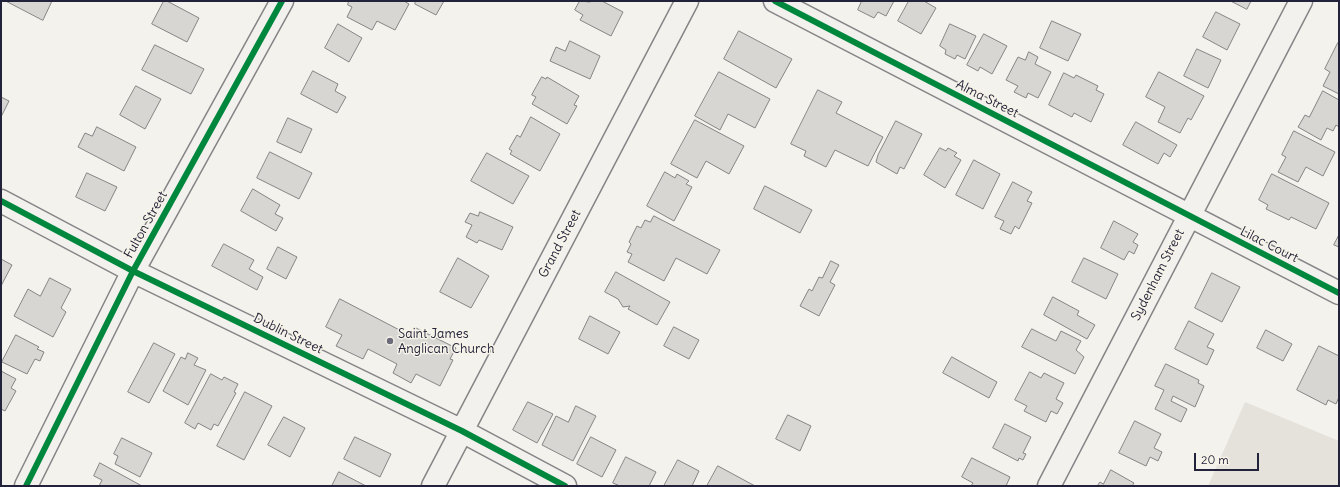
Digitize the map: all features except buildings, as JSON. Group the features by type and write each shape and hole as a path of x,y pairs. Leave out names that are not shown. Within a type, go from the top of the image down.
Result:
{"street":[{"name":"Fulton Street","path":"26,486 133,271 282,1"},
{"name":"Grand Street","path":"433,486 687,1"},
{"name":"Alma Street","path":"775,1 1189,216"},
{"name":"Sydenham Street","path":"1049,486 1301,1"},
{"name":"Dublin Street","path":"1,201 133,271 462,431 565,486"},
{"name":"Lilac Court","path":"1189,216 1339,293"}],"shaded area":[{"path":"1245,402 1339,441 1339,486 1208,486"}],"cycle path":[{"path":"26,486 133,271 282,1"},
{"path":"775,1 1339,293"},
{"path":"1,201 133,271 462,431 565,486"}],"place":[{"name":"Saint James Anglican Church","path":"390,341"}]}
